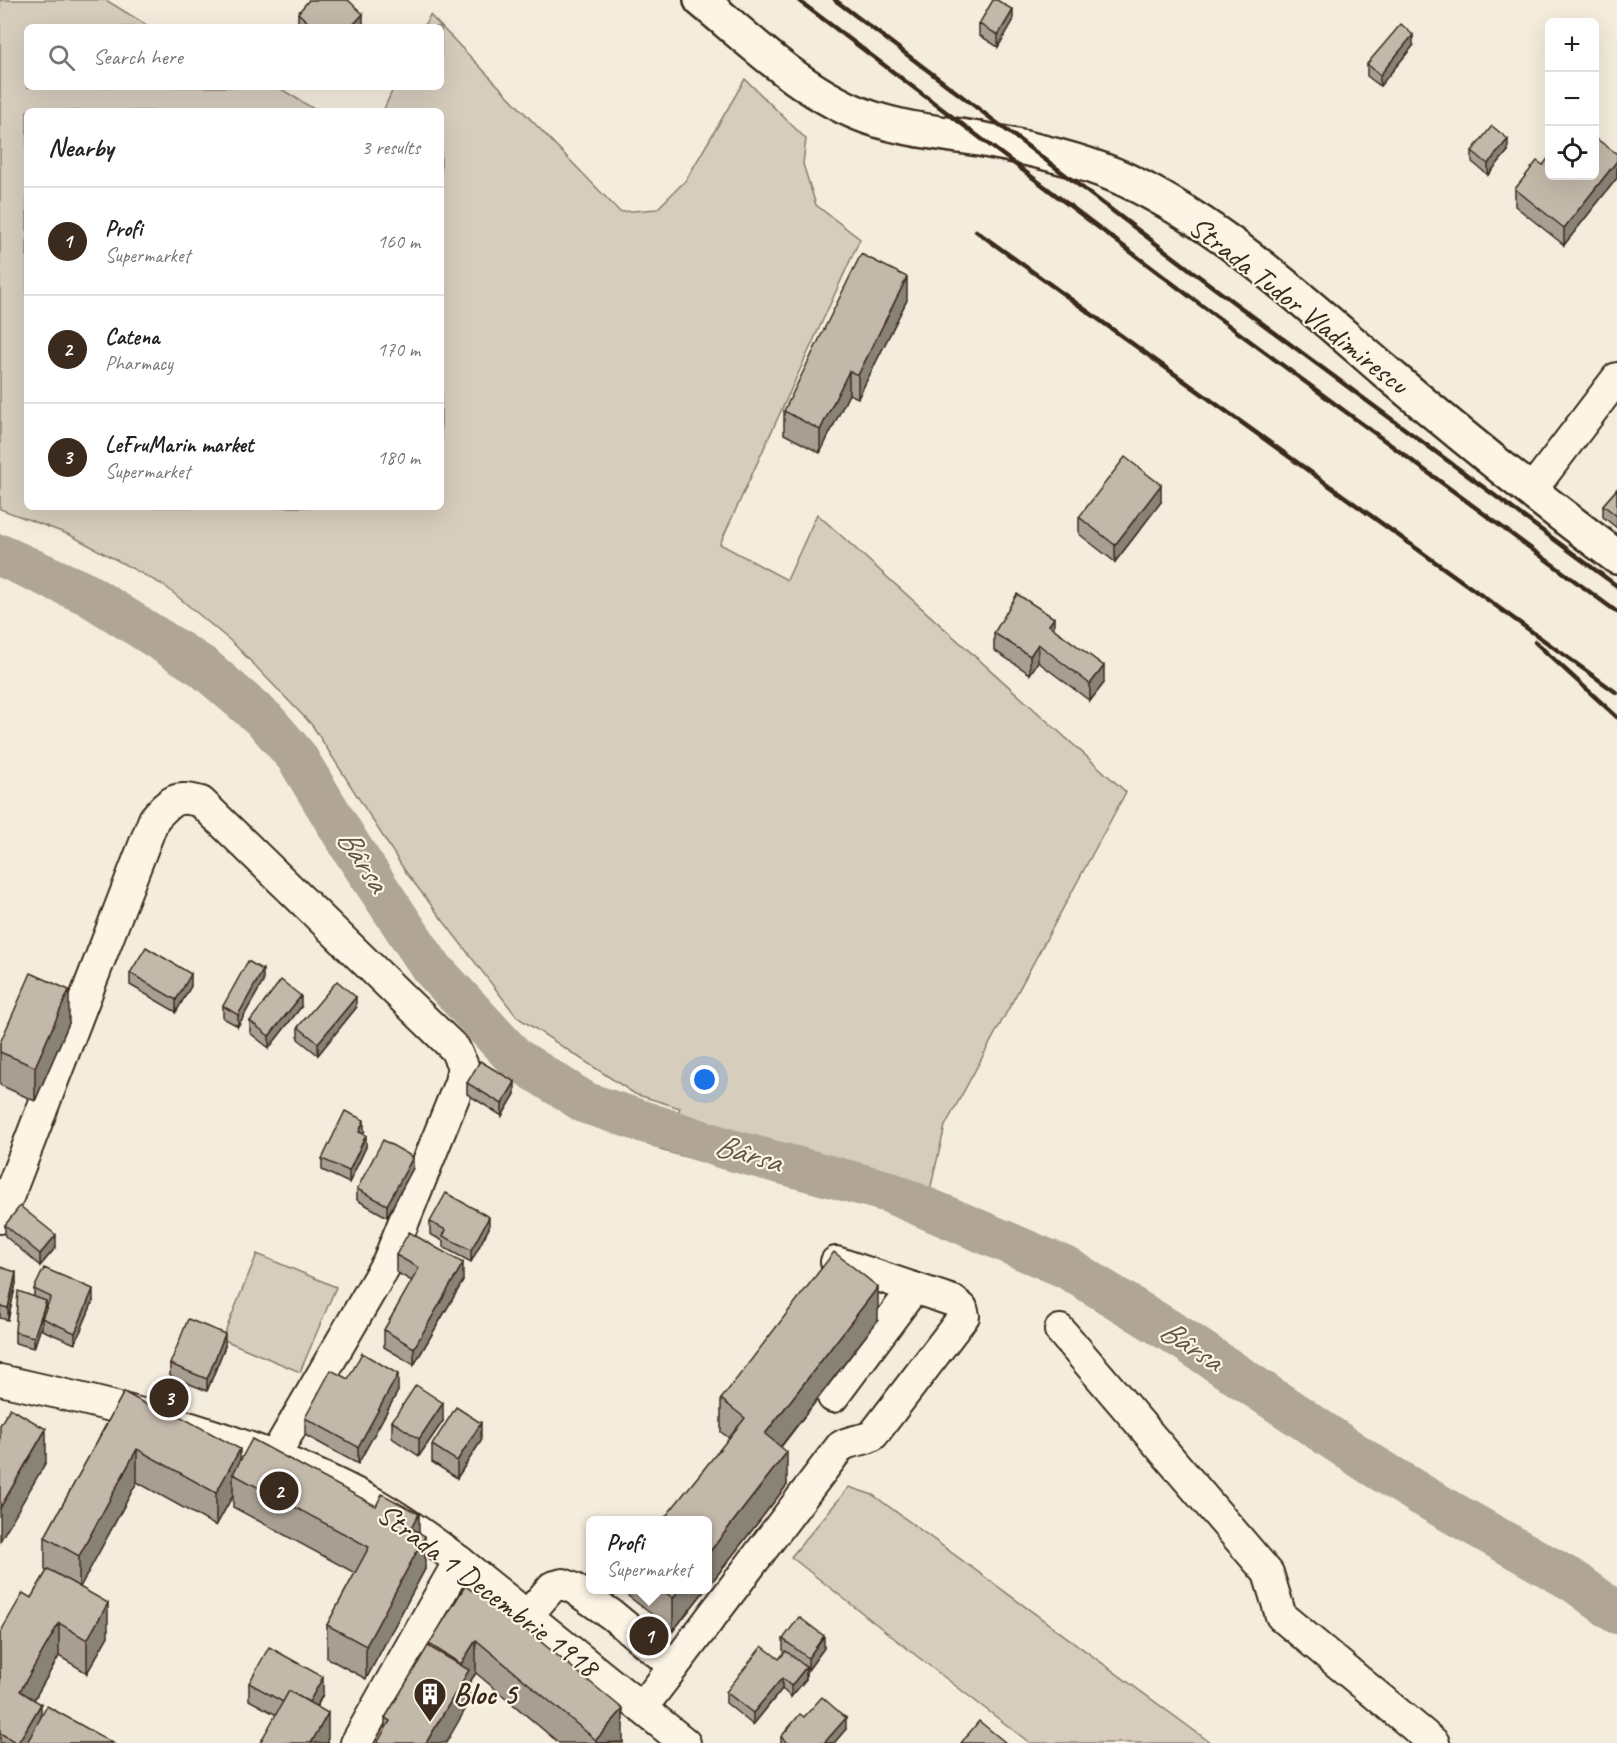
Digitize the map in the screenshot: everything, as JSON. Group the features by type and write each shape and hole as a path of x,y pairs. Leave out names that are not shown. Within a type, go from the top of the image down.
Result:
{"main road":[{"name":"Strada Tudor Vladimirescu","path":"701,0 819,93 869,118 926,132 981,139 1085,165 1126,180 1169,204 1220,237 1294,293 1418,399 1617,557"}],"street":[{"path":"1531,491 1617,378"},
{"path":"0,1218 154,819 169,802 186,797 201,802 455,1049 463,1066 460,1082 388,1261 274,1456"},
{"path":"642,1708 840,1447 847,1442 865,1440 873,1436 964,1316 962,1308 953,1301 836,1262"},
{"path":"833,1397 914,1288"},
{"path":"1060,1330 1268,1573 1281,1616 1434,1743"},
{"name":"Strada 1 Decembrie 1918","path":"0,1380 158,1417 233,1441 274,1456 372,1502 414,1528 459,1561 686,1743"},
{"path":"356,1743 459,1561"},
{"path":"527,1616 552,1587 563,1584 573,1588 612,1615 674,1666"}],"shaded area":[{"path":"0,0 106,0 145,24 24,24 24,90 283,90 312,108 24,108 24,510 444,510 444,108 384,108 393,90 444,90 444,30 620,212 657,209 686,180 745,79 806,139 803,164 816,205 860,239 720,544 787,580 817,514 1126,792 945,1126 931,1186 919,1221 660,1150 680,1108 635,1094 517,1017 405,871 312,725 233,643 165,586 70,535 0,509"},
{"path":"430,15 439,24 426,24"},
{"path":"257,1254 336,1287 300,1372 222,1339"},
{"path":"849,1487 873,1495 1211,1743 1030,1743 791,1557"}],"building":[{"path":"309,0 348,0 363,14 354,24 310,24 298,13"},
{"path":"993,0 1013,10 998,35 979,24"},
{"path":"1401,24 1413,35 1380,75 1367,64"},
{"path":"1492,126 1508,139 1488,164 1472,151"},
{"path":"1599,141 1617,154 1617,161 1564,228 1515,189 1537,161 1543,165 1545,162 1545,180 1599,180"},
{"path":"861,254 907,277 858,375 849,371 820,430 784,411"},
{"path":"1125,457 1161,485 1115,545 1079,517"},
{"path":"1617,489 1617,516 1603,505"},
{"path":"1017,594 1054,618 1049,625 1104,666 1090,684 1038,644 1030,656 994,633"},
{"path":"146,947 191,974 176,1000 130,973"},
{"path":"248,961 263,970 238,1015 223,1006"},
{"path":"31,973 69,990 35,1067 0,1052 0,1043"},
{"path":"281,980 301,996 269,1036 250,1021"},
{"path":"337,981 356,997 318,1043 298,1027"},
{"path":"480,1061 515,1082 502,1104 467,1083"},
{"path":"345,1111 364,1120 359,1132 366,1135 349,1171 322,1159"},
{"path":"383,1140 413,1157 387,1205 357,1189"},
{"path":"446,1193 489,1217 471,1250 443,1236 446,1230 430,1222"},
{"path":"20,1206 56,1235 40,1254 5,1225"},
{"path":"409,1232 463,1263 414,1348 384,1330 419,1268 396,1255"},
{"path":"834,1252 878,1287 765,1434 787,1452 712,1549 712,1516 666,1516 745,1418 721,1399"},
{"path":"0,1267 16,1272 8,1308 0,1306"},
{"path":"44,1268 93,1289 75,1333 42,1318 51,1297 34,1289"},
{"path":"18,1291 46,1301 34,1337 15,1332"},
{"path":"188,1319 225,1334 207,1379 170,1364"},
{"path":"362,1353 398,1374 358,1447 305,1418 331,1370 348,1379"},
{"path":"416,1385 443,1403 419,1439 392,1421"},
{"path":"124,1392 158,1411 161,1406 240,1449 216,1493 137,1449 79,1556 45,1537"},
{"path":"456,1407 481,1423 457,1461 432,1445"},
{"path":"10,1408 46,1429 0,1508 0,1425"},
{"path":"252,1439 376,1506 382,1494 419,1514 411,1528 425,1536 366,1646 327,1625 369,1547 233,1474"},
{"path":"48,1569 108,1603 87,1640 59,1623 20,1691 41,1704 17,1743 0,1733 0,1633 23,1593 31,1598"},
{"path":"465,1586 497,1606 623,1709 596,1740 476,1640 461,1664 429,1644"},
{"path":"799,1617 824,1636 808,1658 783,1639"},
{"path":"428,1646 469,1670 426,1743 377,1743 390,1721 385,1718"},
{"path":"762,1646 779,1659 786,1651 806,1667 791,1686 782,1678 753,1713 726,1692"},
{"path":"269,1647 323,1677 309,1702 289,1691 283,1702 249,1683"},
{"path":"289,1691 328,1713 311,1743 260,1743"},
{"path":"822,1697 846,1718 824,1743 788,1743 781,1737 800,1714 804,1717"},
{"path":"47,1706 113,1743 27,1743"},
{"path":"979,1721 1006,1743 961,1743"}],"waterway":[{"name":"Bârsa","path":"0,555 87,594 203,667 265,720 296,756 351,847 430,966 515,1058 586,1103 727,1149 886,1191 1067,1268 1183,1339 1369,1463 1575,1582 1617,1613"}],"railway":[{"path":"798,0 1201,305 1617,612"},
{"path":"835,0 1213,287 1617,586"},
{"path":"976,231 1617,693"},
{"path":"1535,642 1617,717"}],"place":[{"name":"LeFruMarin market","path":"169,1398"},
{"name":"Catena","path":"279,1491"},
{"name":"Profi","path":"649,1636"},
{"name":"Bloc 5","path":"430,1723"}]}
